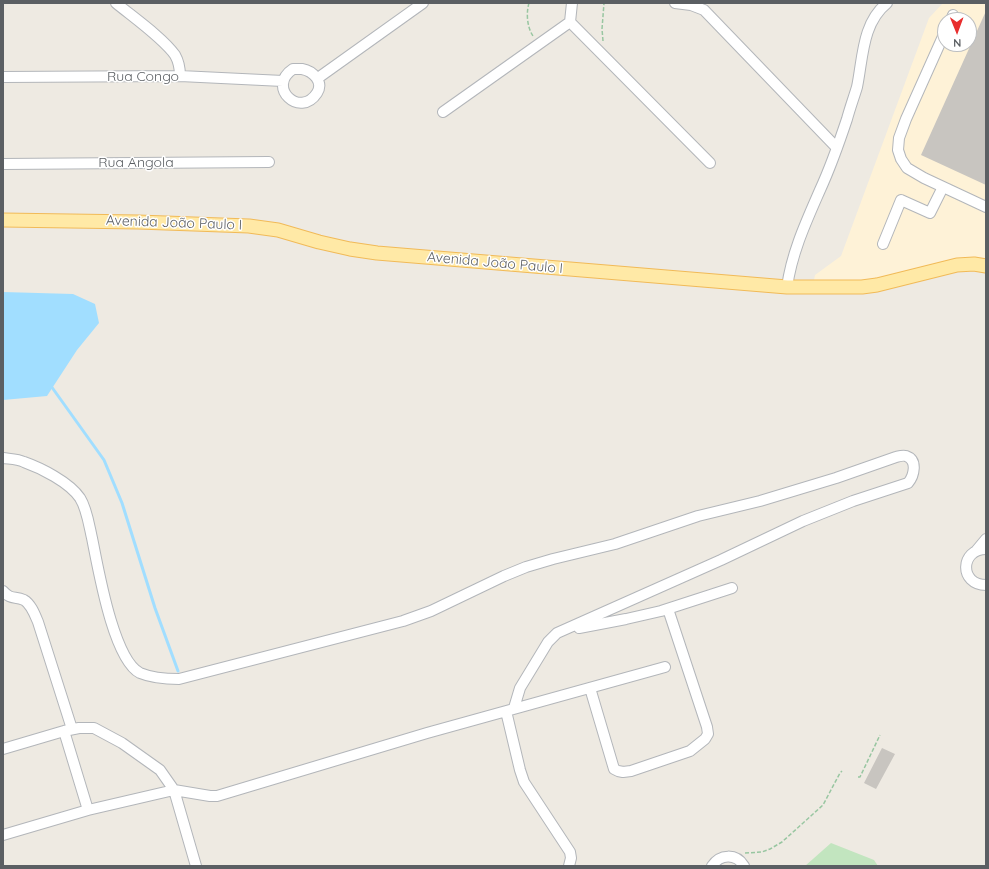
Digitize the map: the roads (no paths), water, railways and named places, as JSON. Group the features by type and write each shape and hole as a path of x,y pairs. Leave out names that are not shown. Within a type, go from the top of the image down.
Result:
{"main road":[{"name":"Avenida João Paulo I","path":"3,220 138,222 249,226 278,230 350,249 376,253 787,287 862,287 877,285 957,265 974,264 986,266"}],"street":[{"path":"116,3 163,42 175,56 179,65 180,76"},
{"path":"318,78 423,3"},
{"path":"570,22 572,3"},
{"path":"675,3 691,5 704,10 837,148"},
{"path":"787,287 796,249 837,148 857,88 867,33 873,20 882,7 887,3"},
{"path":"443,112 538,43 570,22"},
{"path":"570,22 710,163"},
{"path":"937,50 906,119 899,138 898,150 901,159 907,168 924,178 986,207"},
{"path":"292,69 302,69 313,73 318,78 318,92 311,99 303,103 294,102 288,98 283,90 283,81 286,74 292,69"},
{"name":"Rua Congo","path":"3,76 180,76 283,81"},
{"name":"Rua Angola","path":"3,164 269,162"},
{"path":"883,244 901,200 930,213 943,187"},
{"path":"3,458 23,461 55,477 69,487 80,498 87,515 102,586 122,652 131,665 140,672 152,677 169,679 179,679 403,621 431,611 526,567 615,544 698,516 760,501 836,478 896,457 905,456 910,458 914,473 908,483 853,501 803,521 721,560 557,632 548,642 520,688 510,710 520,770 524,782 570,852 571,858 569,866"},
{"path":"986,539 981,550 969,557 966,562 966,572 969,577 976,584 986,585"},
{"path":"557,632 605,622 626,620 668,609 732,588"},
{"path":"3,591 8,597 24,601 32,610 38,622 68,730 88,810"},
{"path":"590,688 614,769 618,771 631,770 690,751 705,739 708,734 708,727 668,609"},
{"path":"3,835 88,810 174,790 206,796 217,796 427,733 665,667"},
{"path":"3,749 68,730 94,728 122,743 160,770 174,790 196,866"},
{"path":"712,866 719,859 729,856 739,860 744,866"}],"water":[{"path":"3,292 73,294 95,304 99,323 77,350 47,396 3,400"}],"waterway":[{"path":"51,386 104,460 122,503 155,608 178,671"}]}
